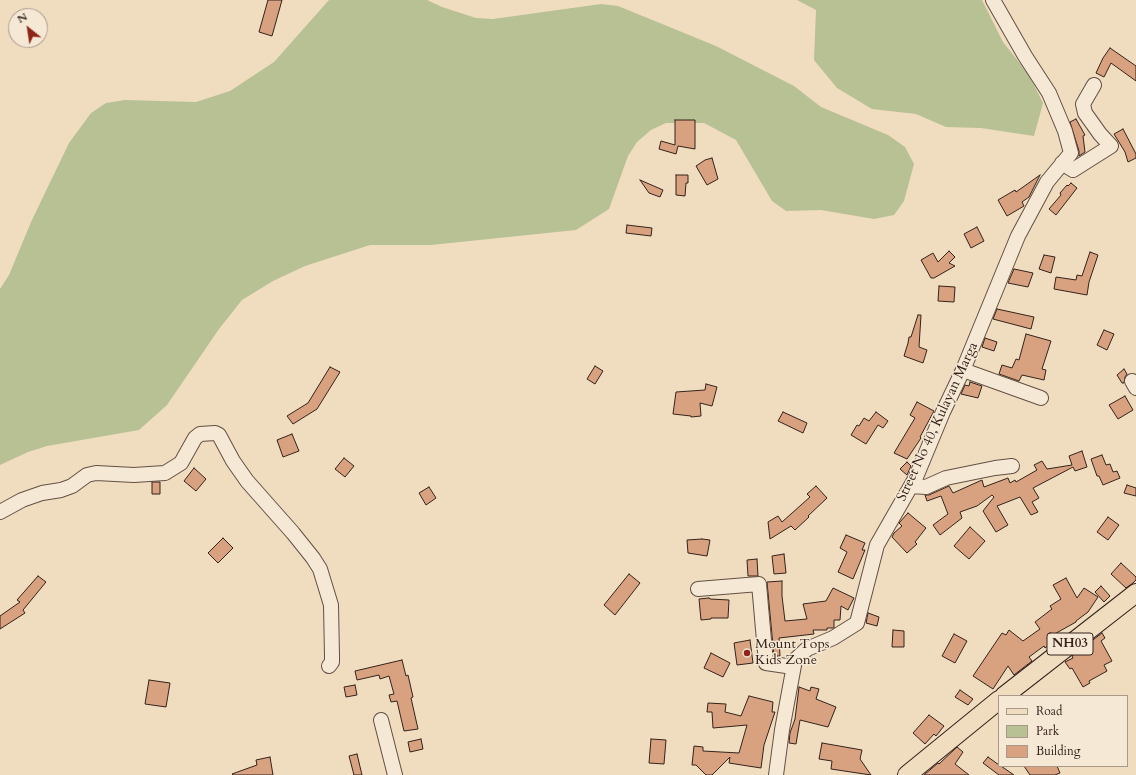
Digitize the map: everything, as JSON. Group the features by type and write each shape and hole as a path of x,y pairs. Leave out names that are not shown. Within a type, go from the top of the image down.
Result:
{"main road":[{"name":"NH03","path":"1005,695 1136,593"},
{"path":"907,775 998,701"}],"street":[{"name":"Street No 40, Kulayan Marga","path":"776,775 782,730 795,660 807,649 833,638 857,623 877,545 911,486 963,370 1018,236 1047,182 1071,153 1065,131 1049,93 1025,56 993,0"},
{"path":"1062,163 1073,170 1111,146 1100,134 1085,113 1083,104 1094,85"},
{"path":"963,370 1041,398"},
{"path":"0,512 22,500 42,493 61,490 72,486 87,475 91,474 134,475 165,473 182,462 195,438 200,434 219,435 233,461 247,481 293,533 320,569 331,605 332,662 329,666"},
{"path":"911,486 926,487 946,478 1012,466"},
{"path":"698,589 759,584 766,663 793,667"},
{"path":"381,720 395,775"}],"green space":[{"path":"329,0 427,0 442,7 476,18 493,19 601,4 618,6 716,46 794,86 821,107 888,135 905,147 914,164 904,201 894,215 874,219 821,210 786,211 772,201 736,140 704,123 666,123 651,130 637,142 628,156 609,209 576,230 431,245 370,245 305,266 273,281 242,300 219,329 167,405 139,430 47,446 28,452 0,465 0,289 9,275 31,222 69,143 91,113 106,103 125,100 196,102 230,91 274,62"},
{"path":"797,0 982,0 1003,42 1029,75 1043,103 1034,136 981,128 946,127 916,114 872,109 837,88 814,60 816,10"}],"building":[{"path":"268,0 282,0 272,36 259,32"},
{"path":"1110,48 1136,66 1136,81 1111,63 1104,77 1096,73 1103,58"},
{"path":"1076,119 1085,135 1083,136 1085,152 1079,156 1079,151 1070,122"},
{"path":"675,120 695,120 695,149 678,146 676,154 659,149 661,141 675,145"},
{"path":"1123,129 1136,154 1136,158 1128,162 1125,152 1114,134"},
{"path":"712,158 718,179 707,185 696,166 705,160"},
{"path":"676,175 688,175 685,196 676,195"},
{"path":"1040,175 1029,197 1022,202 1024,206 1007,216 998,200 1015,190 1016,192"},
{"path":"640,180 663,190 660,197 649,193"},
{"path":"1071,183 1077,188 1056,215 1049,209 1061,195 1060,193 1067,185 1068,186"},
{"path":"627,225 652,228 651,236 626,233"},
{"path":"977,227 984,241 971,248 964,234"},
{"path":"949,251 955,257 949,263 955,266 934,278 931,278 921,260 933,253 938,262"},
{"path":"1090,252 1098,255 1089,282 1087,295 1054,289 1056,277 1076,280 1077,275 1082,276"},
{"path":"1044,255 1055,257 1051,273 1039,269"},
{"path":"1014,269 1033,273 1028,287 1008,283"},
{"path":"939,286 955,287 954,302 938,301"},
{"path":"997,309 1034,317 1031,329 993,319"},
{"path":"918,315 921,315 919,347 927,350 923,363 904,356 909,337 911,337"},
{"path":"1104,330 1114,334 1107,350 1097,345"},
{"path":"1026,334 1051,341 1042,369 1046,370 1044,380 1022,375 1019,381 999,374 1002,365 1012,368 1016,359 1019,360"},
{"path":"985,338 997,342 994,351 982,347"},
{"path":"595,366 603,371 595,384 587,379"},
{"path":"330,367 340,372 317,409 293,424 287,416 308,403"},
{"path":"1124,369 1127,374 1124,383 1122,383 1117,375"},
{"path":"970,382 982,386 978,398 961,394 965,385 969,386"},
{"path":"706,384 717,387 712,406 700,403 701,416 691,417 673,414 676,392 705,390"},
{"path":"1125,396 1133,410 1118,419 1109,405"},
{"path":"917,402 934,411 920,437 921,438 907,459 894,453 915,418 910,415"},
{"path":"783,412 807,423 803,433 778,421"},
{"path":"876,412 888,421 883,428 878,425 866,444 851,435 857,425 859,426 864,418 869,421"},
{"path":"292,434 299,451 283,457 277,440"},
{"path":"1082,451 1087,467 1075,471 1073,467 1033,488 1039,498 1032,502 1038,512 1031,515 1020,497 997,506 1008,525 996,532 983,511 994,497 992,495 977,506 960,512 962,518 940,535 933,525 948,514 941,496 927,501 925,495 929,495 949,486 953,493 982,480 984,487 1008,478 1010,483 1015,480 1016,482 1037,470 1034,465 1042,461 1047,469 1072,465 1069,456"},
{"path":"1102,455 1106,465 1110,464 1113,472 1117,471 1120,478 1103,485 1099,476 1097,476 1091,459"},
{"path":"344,458 354,466 345,477 335,469"},
{"path":"907,462 911,466 907,475 900,469"},
{"path":"194,468 206,479 196,491 184,481"},
{"path":"152,482 160,482 160,494 152,494"},
{"path":"1127,485 1136,488 1136,496 1124,493"},
{"path":"816,486 827,498 795,530 791,526 770,539 768,522 778,516 782,522 810,497 807,494"},
{"path":"429,487 436,498 426,505 419,493"},
{"path":"908,513 926,528 915,542 917,544 907,553 892,537 894,533 902,526 899,523"},
{"path":"1108,517 1119,525 1108,540 1097,532"},
{"path":"970,527 985,541 969,559 954,546"},
{"path":"846,535 865,543 862,550 865,550 853,579 838,572 847,552 840,548"},
{"path":"223,538 233,548 218,563 208,553"},
{"path":"687,540 710,540 707,556 688,553"},
{"path":"784,554 786,573 774,574 772,556"},
{"path":"757,559 758,576 748,576 747,560"},
{"path":"1121,563 1136,577 1136,580 1126,588 1111,574"},
{"path":"629,574 640,583 615,615 604,605"},
{"path":"38,576 46,582 23,610 25,613 0,629 0,616 20,602 17,600"},
{"path":"1066,578 1077,598 1084,588 1098,597 1088,612 1076,622 1051,636 1054,641 1029,657 1032,661 1014,675 1008,666 993,689 973,676 1002,633 1006,635 1009,630 1023,641 1040,629 1035,622 1052,609 1050,606 1061,599 1053,585"},
{"path":"782,581 785,621 807,619 803,604 826,601 833,588 854,598 848,610 841,606 840,620 834,620 834,628 827,628 827,630 813,630 814,634 779,638 780,656 774,656 767,582"},
{"path":"1101,586 1110,596 1104,602 1095,592"},
{"path":"709,598 729,600 728,618 711,618 701,620 699,599"},
{"path":"868,613 879,617 877,626 866,623"},
{"path":"893,630 904,631 904,647 892,647"},
{"path":"1102,633 1105,638 1101,641 1112,661 1104,665 1107,671 1089,681 1090,683 1083,687 1072,668 1070,669 1065,662 1073,658 1072,656"},
{"path":"954,634 967,641 955,663 942,656"},
{"path":"750,640 753,663 737,665 734,643"},
{"path":"711,653 730,663 723,677 704,668"},
{"path":"402,660 406,676 408,675 413,697 411,698 418,729 404,731 397,701 391,702 389,695 394,694 389,676 380,679 379,675 357,680 355,671"},
{"path":"149,680 170,683 166,707 145,704"},
{"path":"355,685 357,695 346,697 344,687"},
{"path":"799,687 810,691 811,687 819,689 816,699 836,707 828,727 800,720 796,744 789,743 790,733 795,719"},
{"path":"960,690 973,699 968,705 955,697"},
{"path":"749,696 773,702 772,712 775,712 764,745 761,768 729,763 730,757 712,775 706,775 696,765 692,765 694,746 703,747 703,751 739,753 747,725 713,728 712,712 707,712 708,703 726,704 725,712 741,716"},
{"path":"929,715 944,726 936,736 934,734 925,744 913,733"},
{"path":"421,739 423,749 410,752 408,742"},
{"path":"651,739 666,740 664,764 649,763"},
{"path":"822,743 862,750 860,759 871,775 831,769 832,761 819,759"},
{"path":"957,747 963,752 955,764 969,775 924,775 938,763 939,764"},
{"path":"357,754 362,775 354,775 349,756"},
{"path":"270,757 273,775 232,774 257,765 256,760"},
{"path":"988,757 998,764 998,767 1002,767 1014,775 999,775 983,763"},
{"path":"1025,767 1057,767 1060,773 1055,775 1030,775"}],"place":[{"name":"Mount Tops Kids Zone","path":"747,653"}]}
